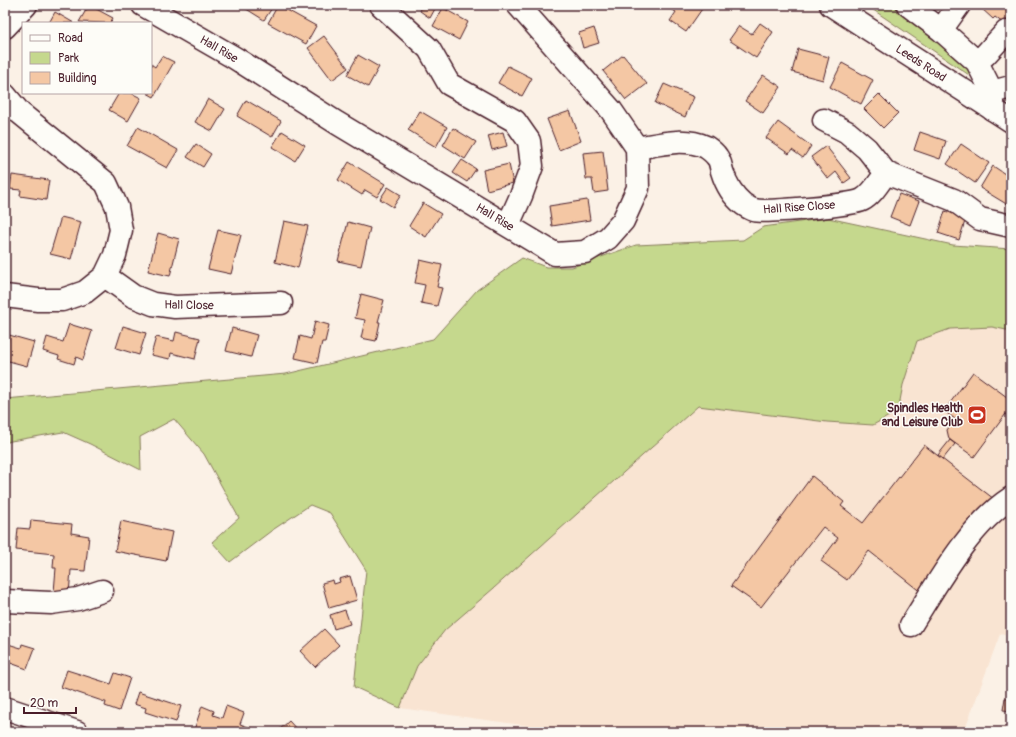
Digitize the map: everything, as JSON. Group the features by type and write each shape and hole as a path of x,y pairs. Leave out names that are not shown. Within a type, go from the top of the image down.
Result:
{"main road":[{"path":"5,27 26,5"},
{"name":"Hall Rise","path":"143,5 235,58 337,123 508,224 555,254 585,252 608,238 623,221 638,188 637,148"},
{"path":"381,5 429,49 449,84 515,121 529,141 532,166 521,196 508,224"},
{"path":"518,5 611,110 637,148"},
{"name":"Leeds Road","path":"831,5 1000,97 1011,121"},
{"path":"908,5 941,30 977,62 1000,97"},
{"path":"941,30 959,5"},
{"path":"977,62 1006,32"},
{"path":"5,96 20,112 106,183 117,208 121,230 115,255 105,276 85,292 62,300 38,300 5,296"},
{"path":"824,120 847,132 867,149 886,173 954,200 980,219 1011,226"},
{"name":"Hall Rise Close","path":"637,148 673,141 688,142 706,148 718,157 724,176 734,195 744,205 754,210 769,211 820,207 863,200 886,173"},
{"name":"Hall Close","path":"105,276 133,296 153,304 175,307 281,303"},
{"path":"911,625 953,559 990,515 1011,498"},
{"path":"5,601 51,603 78,599 102,591"},
{"path":"5,708 77,732"}],"shaded area":[{"path":"992,327 1011,331 1011,636 1000,634 964,732 573,732 400,708 417,665 445,630 698,406 827,422 873,425 898,411 903,385 917,341 950,329"}],"green space":[{"path":"866,5 890,5 902,11 973,71 972,77"},
{"path":"828,218 953,245 1011,249 1011,331 992,327 950,329 917,341 903,385 898,411 873,425 827,422 698,406 445,630 417,666 400,708 354,687 366,570 330,513 310,505 271,531 230,562 212,542 239,518 204,454 174,419 140,437 141,470 63,432 5,443 5,399 286,374 433,339 477,290 522,258 546,267 572,267 636,245 743,240 763,227"}],"building":[{"path":"89,5 113,18 111,22 79,22"},
{"path":"240,5 274,5 264,20"},
{"path":"278,5 316,26 306,44 268,23"},
{"path":"423,5 433,5 436,7 430,18 420,11"},
{"path":"981,5 1011,5 1011,29 995,17 993,19 981,8"},
{"path":"666,6 704,6 686,32 670,21 676,12"},
{"path":"443,8 468,22 459,40 433,26"},
{"path":"55,12 72,22 50,22"},
{"path":"760,23 773,32 756,58 729,40 739,26 752,34"},
{"path":"594,28 599,43 583,48 579,33"},
{"path":"324,36 348,68 332,80 308,48"},
{"path":"798,49 829,57 823,80 792,72"},
{"path":"358,55 379,67 368,87 347,75"},
{"path":"623,55 647,84 626,100 603,71"},
{"path":"162,56 174,62 154,97 149,94 152,94 152,65 155,67"},
{"path":"842,63 873,80 861,104 830,87"},
{"path":"508,66 532,78 522,96 498,83"},
{"path":"763,75 781,87 763,113 745,101"},
{"path":"664,84 694,97 685,117 655,103"},
{"path":"118,94 133,94 141,98 128,121 109,110"},
{"path":"879,94 898,113 883,128 864,109"},
{"path":"208,99 225,109 212,131 195,122"},
{"path":"246,100 281,121 272,137 237,116"},
{"path":"420,111 447,127 436,147 408,130"},
{"path":"570,111 581,141 559,150 547,119"},
{"path":"778,122 811,146 803,158 792,150 789,154 766,138"},
{"path":"138,127 178,150 167,168 127,146"},
{"path":"453,128 476,142 465,159 443,145"},
{"path":"282,131 305,145 295,161 272,147"},
{"path":"503,132 507,146 492,150 488,136"},
{"path":"920,132 946,141 940,159 914,150"},
{"path":"196,144 211,154 203,167 187,157"},
{"path":"961,144 989,163 975,183 947,164"},
{"path":"826,146 851,178 844,183 836,172 828,179 811,157"},
{"path":"603,151 608,191 594,193 592,179 586,179 583,153"},
{"path":"462,160 476,169 467,182 453,173"},
{"path":"349,162 385,184 377,197 365,190 362,195 338,180"},
{"path":"509,164 513,183 487,190 483,170"},
{"path":"993,166 1011,178 1011,200 1008,205 980,188"},
{"path":"12,175 49,180 46,200 20,196 21,190 10,189"},
{"path":"388,187 401,195 393,207 380,199"},
{"path":"899,194 919,201 910,225 890,217"},
{"path":"587,200 590,220 552,226 549,206"},
{"path":"423,203 441,214 426,237 409,226"},
{"path":"945,211 966,218 959,240 938,233"},
{"path":"61,217 81,222 71,259 50,254"},
{"path":"284,221 308,226 298,268 275,262"},
{"path":"348,222 370,228 361,266 338,261"},
{"path":"218,230 241,235 231,274 208,269"},
{"path":"158,233 179,239 170,276 148,271"},
{"path":"420,260 442,265 437,287 442,288 437,306 421,303 425,285 415,283"},
{"path":"361,294 384,300 378,322 380,322 376,341 361,338 365,320 355,318"},
{"path":"315,321 329,325 325,342 322,342 317,363 295,358 300,336 311,339"},
{"path":"69,324 92,331 83,360 76,357 74,364 58,359 59,356 43,351 47,337 63,342"},
{"path":"123,326 146,333 139,355 116,348"},
{"path":"232,328 257,335 251,357 226,351"},
{"path":"176,332 200,338 195,359 171,353 170,359 151,355 156,337 174,341"},
{"path":"9,335 34,342 27,366 5,360 5,345 7,345"},
{"name":"Spindles Health and Leisure Club","path":"973,372 1011,400 1011,407 974,457 949,439 947,430 955,419 944,411"},
{"path":"950,440 955,444 943,459 938,455"},
{"path":"924,445 994,499 922,593 869,551 847,580 821,561 838,538 823,527 761,607 731,586 812,476 844,502 841,506 863,523"},
{"path":"31,520 72,524 71,533 89,536 85,571 71,570 69,594 54,592 56,568 53,568 54,554 16,550 18,528 30,529"},
{"path":"121,521 172,532 166,561 115,551"},
{"path":"350,576 357,600 329,608 322,583 333,580 334,584 340,582 339,579"},
{"path":"345,610 350,624 334,629 330,615"},
{"path":"324,629 339,645 315,667 300,651"},
{"path":"5,643 21,648 22,644 35,648 27,669 5,661"},
{"path":"67,670 111,684 115,673 130,678 119,711 105,706 106,702 61,687"},
{"path":"138,692 181,706 176,722 145,712 146,708 134,704"},
{"path":"1005,698 1011,698 1011,711 1003,710"},
{"path":"202,706 214,711 213,715 222,718 226,706 244,713 240,724 254,729 253,732 201,732 194,730"},
{"path":"289,721 299,732 277,732"}],"place":[{"name":"Spindles Health and Leisure Club","path":"977,415"}]}
